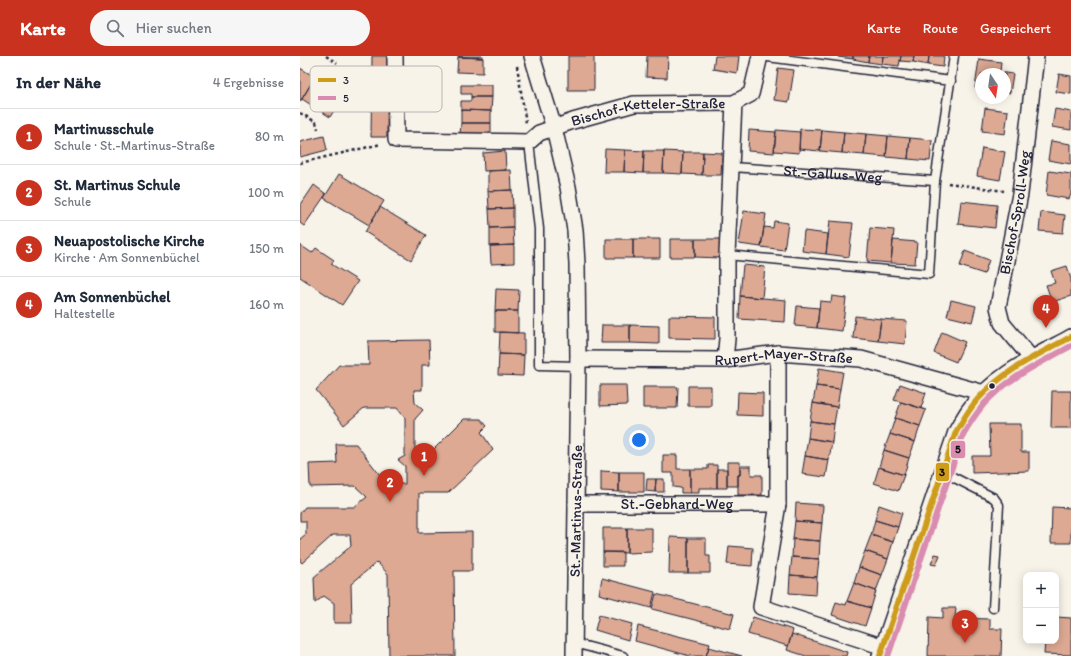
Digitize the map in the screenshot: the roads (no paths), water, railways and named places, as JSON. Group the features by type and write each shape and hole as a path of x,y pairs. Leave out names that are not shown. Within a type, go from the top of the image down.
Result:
{"street":[{"path":"395,56 395,66"},
{"name":"St.-Martinus-Straße","path":"532,56 554,128 568,187 575,230 577,264 578,362 574,650"},
{"name":"Bischof-Ketteler-Straße","path":"554,128 573,121 634,104 734,104 750,94 760,56"},
{"name":"Bischof-Sproll-Weg","path":"1031,358 1002,322 998,307 1020,194 1036,56"},
{"path":"726,360 727,255 734,104"},
{"path":"396,112 396,140 529,142 539,132 554,128"},
{"path":"778,353 778,504 761,607 882,651 956,432 969,410 984,393 1006,374 1031,358 1071,337"},
{"name":"Rupert-Mayer-Straße","path":"578,362 726,360 778,353 861,359 984,393"},
{"name":"St.-Gebhard-Weg","path":"576,504 778,504"}],"lane":[{"name":"Bischof-Ketteler-Straße","path":"760,56 950,81"},
{"path":"727,255 928,274 935,181 954,56"},
{"path":"529,142 539,229 539,365 578,362"},
{"name":"St.-Gallus-Weg","path":"731,167 935,181"},
{"path":"943,472 994,498 999,505 993,608"},
{"path":"574,650 622,656"}],"place":[{"name":"Am Sonnenbüchel","path":"1046,328"},
{"name":"Martinusschule","path":"424,476"},
{"name":"St. Martinus Schule","path":"390,502"},
{"name":"Neuapostolische Kirche","path":"965,643"}]}
